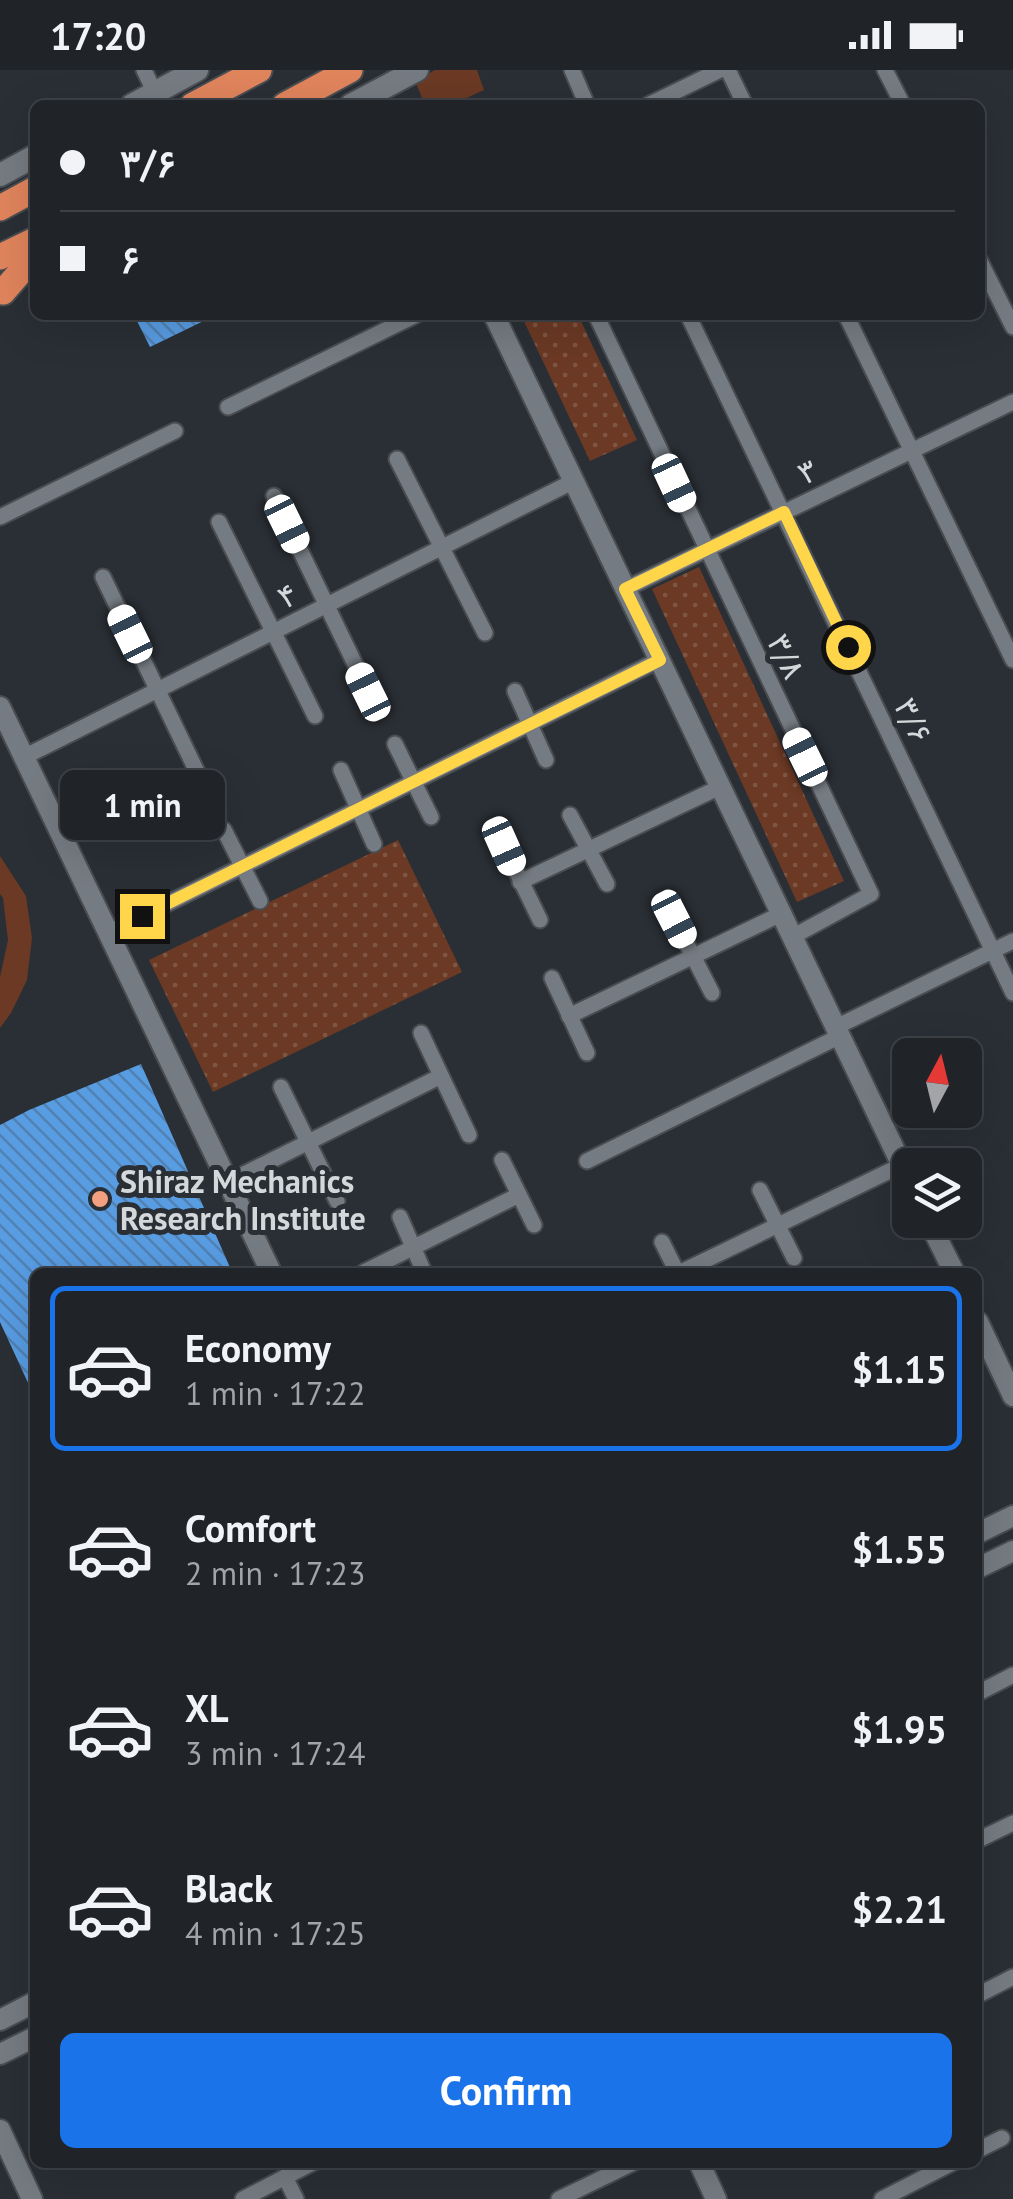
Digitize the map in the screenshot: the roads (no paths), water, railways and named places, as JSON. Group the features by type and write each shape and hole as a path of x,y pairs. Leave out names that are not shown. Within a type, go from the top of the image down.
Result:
{"highway":[{"path":"202,100 259,70"},
{"path":"294,100 344,71"},
{"path":"0,198 30,190"},
{"path":"0,208 30,192"},
{"path":"0,258 30,243"},
{"path":"2,292 30,261"}],"main road":[{"path":"142,100 197,70"},
{"path":"388,96 416,70"},
{"path":"0,174 30,159"},
{"path":"2,292 30,278"}],"street":[{"path":"144,70 155,93"},
{"path":"572,70 586,100"},
{"path":"658,100 720,70"},
{"path":"728,70 743,100"},
{"path":"886,70 901,100"},
{"path":"985,271 1013,327"},
{"path":"228,408 406,320"},
{"path":"496,320 894,1148"},
{"name":"۳/۸","path":"598,320 871,894 792,937"},
{"name":"۳/۶","path":"690,320 1013,994"},
{"path":"848,320 1013,660"},
{"name":"۳","path":"625,589 1013,402"},
{"path":"0,517 175,430"},
{"path":"397,459 485,633"},
{"name":"۴","path":"24,758 574,482"},
{"path":"274,496 368,692"},
{"path":"219,522 315,716"},
{"path":"103,577 198,776"},
{"path":"108,932 660,660"},
{"path":"515,691 546,760"},
{"path":"0,706 269,1268"},
{"path":"395,744 431,817"},
{"path":"341,770 374,844"},
{"path":"520,882 720,787"},
{"path":"570,815 606,884"},
{"path":"224,830 260,901"},
{"path":"504,846 540,920"},
{"path":"570,1016 781,914"},
{"path":"674,919 712,993"},
{"path":"587,1160 1013,941"},
{"path":"552,978 587,1053"},
{"path":"421,1033 469,1135"},
{"path":"228,1182 441,1076"},
{"path":"281,1087 337,1201"},
{"path":"502,1160 534,1226"},
{"path":"687,1268 778,1225 892,1179"},
{"path":"760,1190 794,1258"},
{"path":"372,1268 519,1195"},
{"path":"400,1217 422,1268"},
{"path":"937,1238 952,1268"},
{"path":"662,1242 677,1268"},
{"path":"982,1330 1013,1396"},
{"path":"982,1530 1013,1516"},
{"path":"982,1566 1013,1551"},
{"path":"982,1691 1013,1676"},
{"path":"982,1838 1013,1823"},
{"path":"982,1993 1013,1978"},
{"path":"0,2020 30,2005"},
{"path":"0,2054 30,2039"},
{"path":"0,2130 32,2199"},
{"path":"982,2148 1002,2138"},
{"path":"243,2199 303,2168"},
{"path":"558,2199 623,2168"},
{"path":"702,2168 716,2199"},
{"path":"882,2199 942,2168"},
{"path":"286,2177 296,2199"}],"place":[{"name":"Shiraz Mechanics Research Institute","path":"100,1199"}]}
